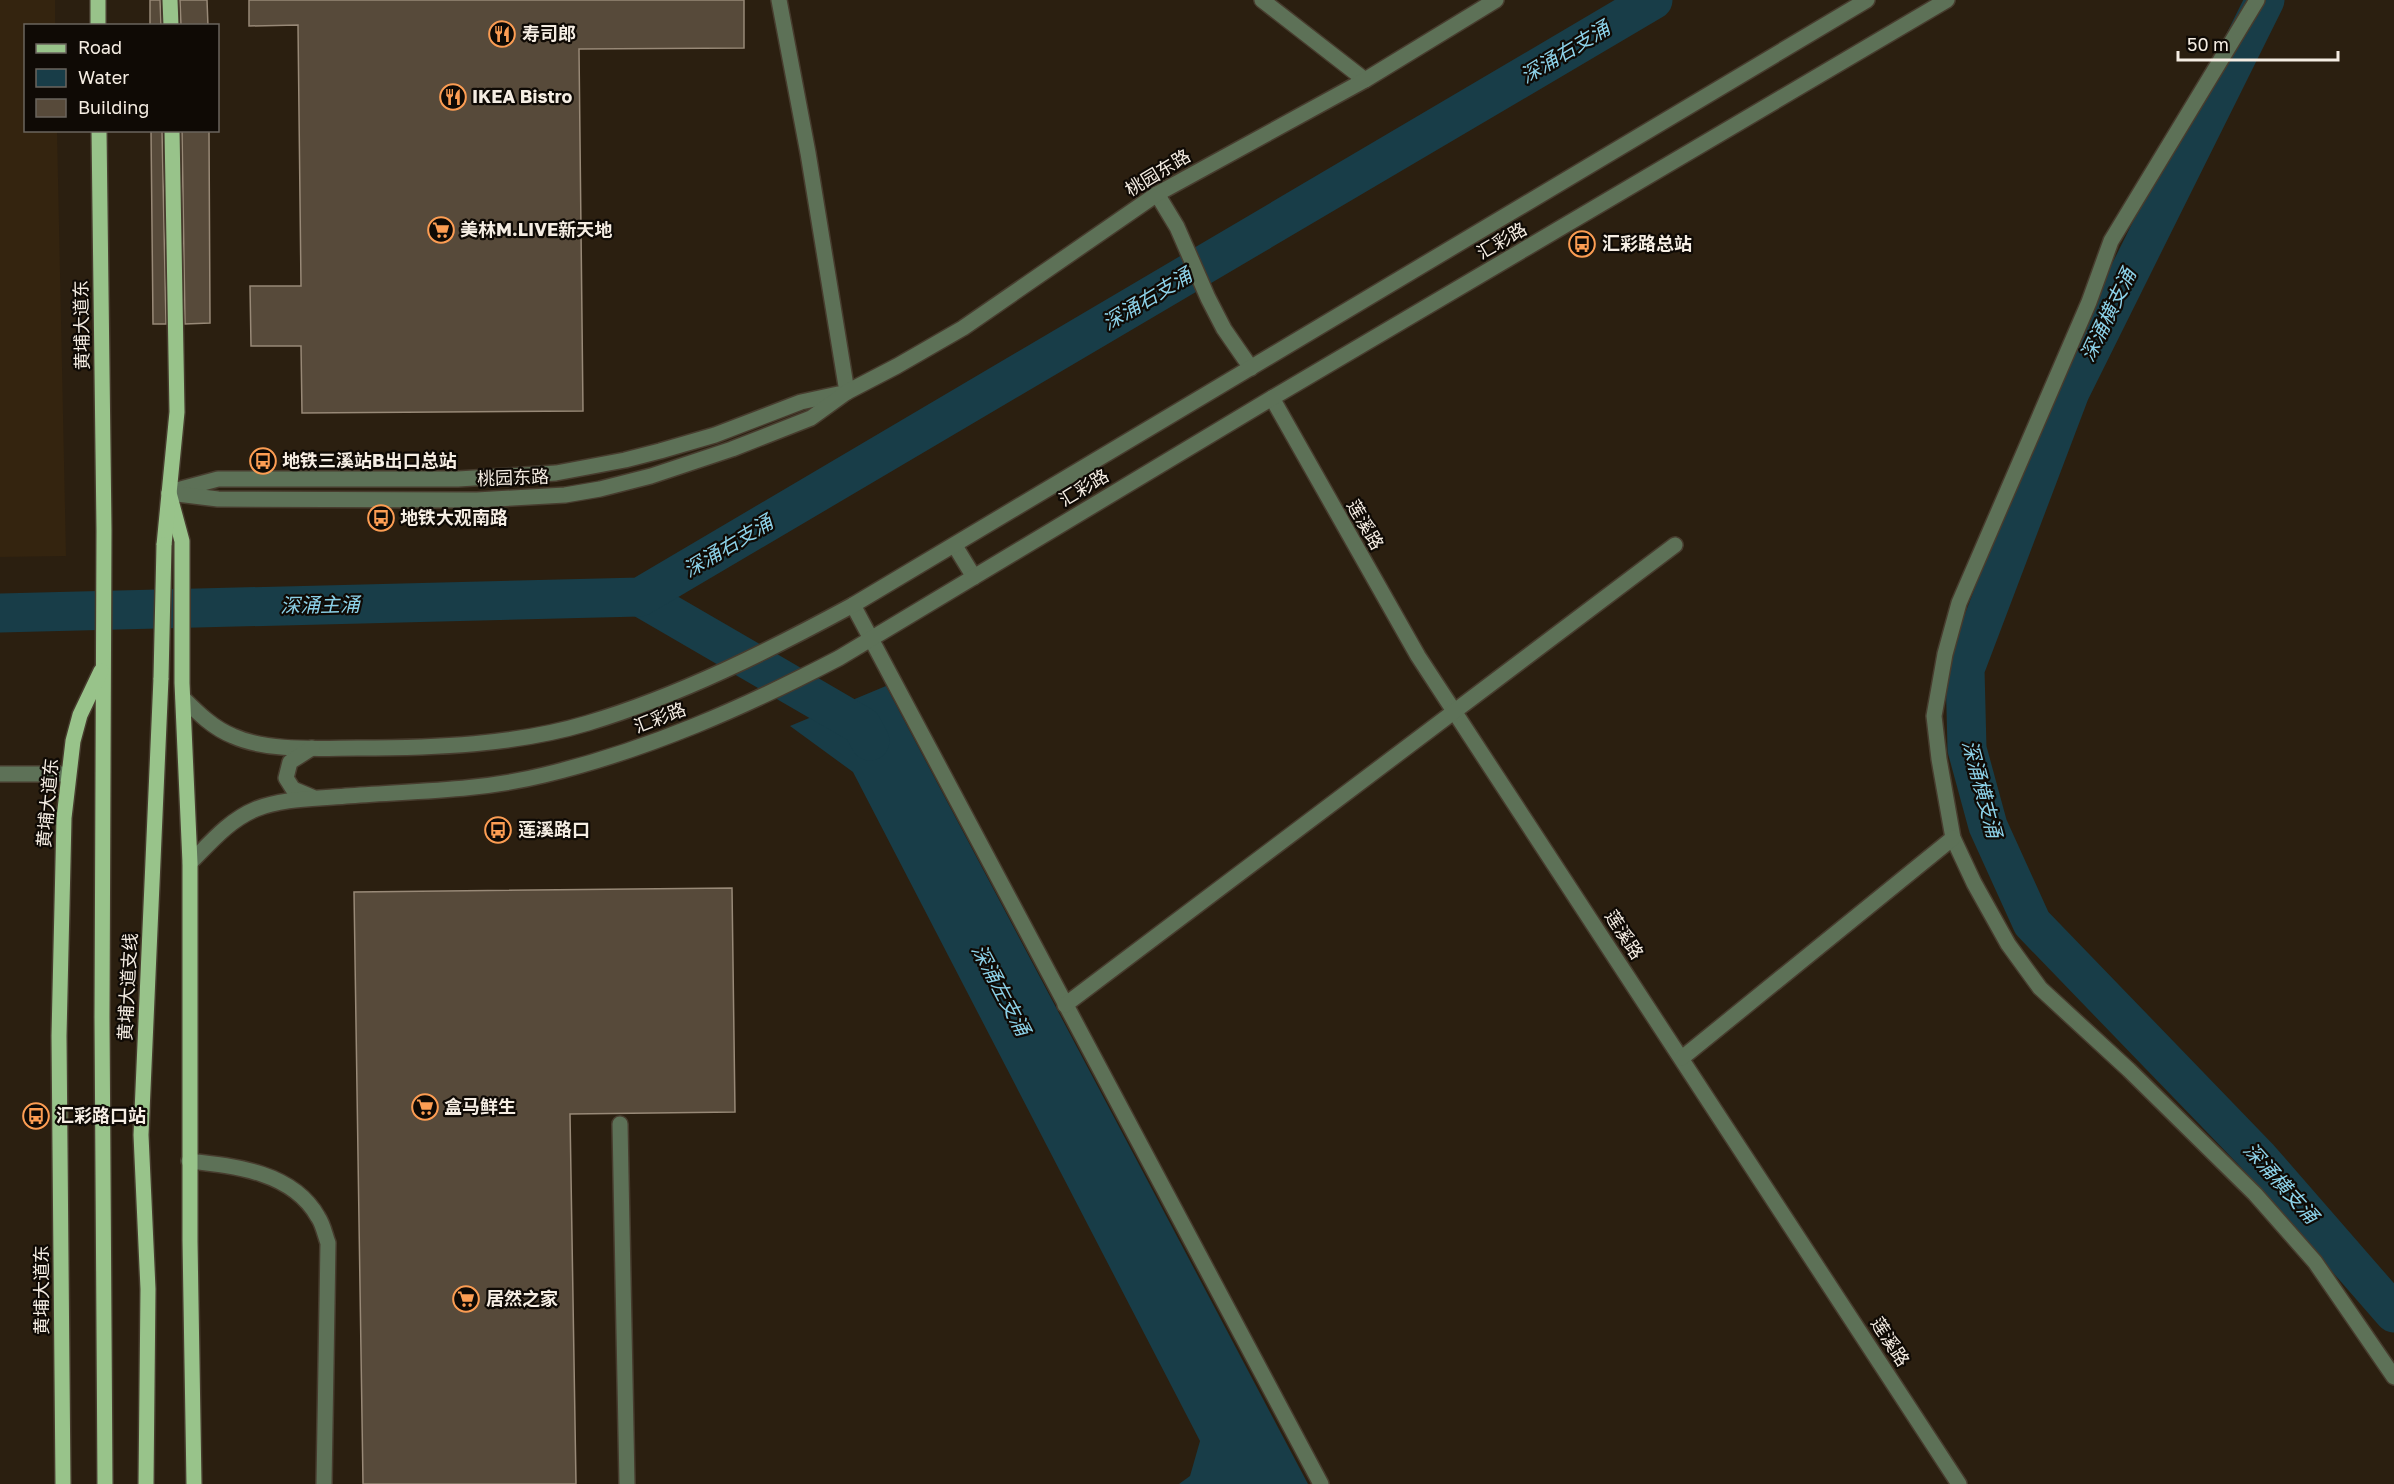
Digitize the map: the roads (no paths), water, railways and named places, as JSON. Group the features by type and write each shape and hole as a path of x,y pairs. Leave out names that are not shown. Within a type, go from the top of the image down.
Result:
{"main road":[{"path":"98,0 98,24"},
{"path":"170,0 171,24"},
{"name":"黄埔大道东","path":"63,1484 59,1036 61,904 68,774 73,741 80,714 103,665 104,530 99,132"},
{"path":"172,132 177,412 169,492 182,541 182,690 190,863 189,1161 194,1484"},
{"name":"黄埔大道支线","path":"146,1484 148,1288 141,1135 161,678 164,545 169,492"},
{"name":"黄埔大道支线","path":"103,665 105,1484"}],"street":[{"path":"779,0 808,153 847,392"},
{"path":"1262,0 1365,80"},
{"name":"桃园东路","path":"169,492 218,499 477,500 565,495 651,476 732,449 810,417 847,392 963,328 1157,194 1365,80 1496,0"},
{"name":"汇彩路","path":"182,690 205,720 232,736 252,743 312,748 386,748 475,743 525,737 586,723 700,681 816,625 955,546 1867,0"},
{"name":"汇彩路","path":"190,863 234,821 258,809 280,803 491,785 541,776 627,752 728,712 839,658 1272,398 1947,0"},
{"path":"2257,0 2111,241 2089,303 1959,603 1945,654 1934,716 1953,838 1974,884 2008,944 2040,988 2129,1070 2255,1194 2314,1262 2394,1377"},
{"path":"1157,194 1177,227 1208,298 1232,342 1251,368"},
{"name":"桃园东路","path":"169,492 219,479 458,479 556,473 660,451 715,435 801,402 847,392"},
{"name":"莲溪路","path":"1272,398 1376,585 1455,711 1959,1484"},
{"path":"1065,1005 1675,545"},
{"path":"955,546 974,577"},
{"path":"853,605 1321,1484"},
{"path":"312,748 290,762 286,778 293,789 318,799"},
{"path":"0,774 68,774"},
{"path":"1682,1058 1953,838"},
{"path":"620,1124 627,1484"},
{"path":"189,1161 239,1166 269,1176 303,1199 318,1216 328,1243 324,1484"}],"water":[{"path":"886,686 1308,1484 1179,1484 1190,1476 1200,1441 853,772 790,726"}],"waterway":[{"name":"深涌右支涌","path":"0,613 640,597 1653,0"},
{"name":"深涌横支涌","path":"2265,0 2070,392 1965,669 1967,749 1988,826 2032,923 2259,1158 2394,1313"},
{"name":"深涌左支涌","path":"640,597 862,726 870,741"}],"place":[{"name":"寿司郎","path":"502,34"},
{"name":"IKEA Bistro","path":"453,97"},
{"name":"美林M.LIVE新天地","path":"441,230"},
{"name":"汇彩路总站","path":"1582,244"},
{"name":"地铁三溪站B出口总站","path":"263,461"},
{"name":"地铁大观南路","path":"381,518"},
{"name":"莲溪路口","path":"498,830"},
{"name":"盒马鲜生","path":"425,1107"},
{"name":"汇彩路口站","path":"36,1116"},
{"name":"居然之家","path":"466,1299"}],"water label":[{"name":"深涌主涌","path":"320,605"}]}
